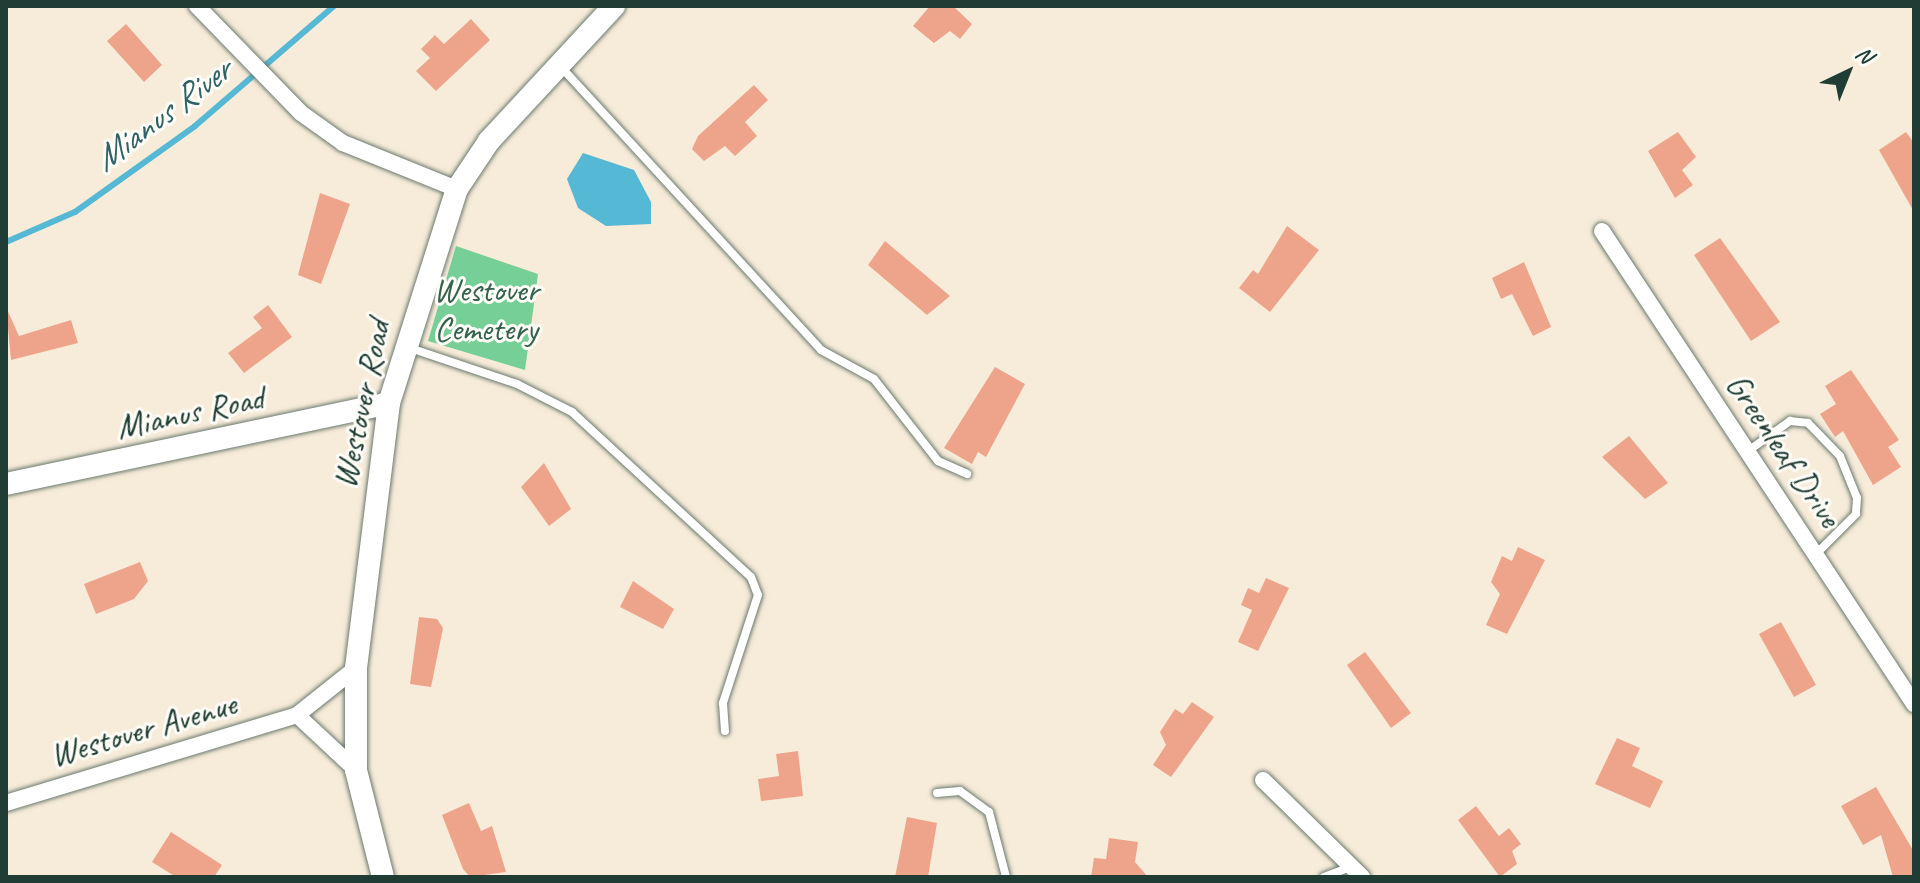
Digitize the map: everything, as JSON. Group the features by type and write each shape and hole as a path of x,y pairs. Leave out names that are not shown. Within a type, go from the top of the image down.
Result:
{"street":[{"path":"197,6 277,94 343,143 457,189"},
{"name":"Westover Road","path":"383,877 356,770 356,668 389,403 457,189 489,141 614,6"},
{"name":"Greenleaf Drive","path":"1602,231 1914,704"},
{"name":"Mianus Road","path":"6,484 389,403"},
{"name":"Westover Avenue","path":"6,803 297,715 356,668"},
{"path":"297,715 356,770"},
{"path":"1263,780 1356,872"}],"lane":[{"path":"560,66 821,350 874,379 938,461 967,474"},
{"path":"406,346 517,384 572,412 751,577 758,595 723,703 725,731"},
{"path":"1748,451 1790,421 1808,423 1840,456 1857,498 1856,514 1816,554"},
{"path":"937,793 960,791 989,812 1006,877"},
{"path":"1324,877 1356,872"}],"green space":[{"name":"Westover Cemetery","path":"456,246 538,274 525,370 428,341"}],"water":[{"path":"583,153 634,170 651,202 651,224 606,226 578,208 567,179"}],"building":[{"path":"930,6 953,6 972,24 960,39 950,31 934,43 913,26"},
{"path":"471,19 490,40 436,91 416,71 430,58 421,49 435,35 444,44"},
{"path":"126,24 162,65 144,82 107,41"},
{"path":"754,85 768,100 745,122 757,136 735,156 725,146 704,161 692,149 698,136"},
{"path":"1678,132 1696,157 1682,170 1693,185 1675,198 1648,151"},
{"path":"1906,132 1914,143 1914,212 1879,150"},
{"path":"320,193 350,204 321,284 298,275"},
{"path":"1287,226 1319,250 1270,312 1239,288 1253,270 1258,274"},
{"path":"1720,238 1780,322 1751,341 1694,255"},
{"path":"885,241 950,296 927,315 868,265"},
{"path":"1524,262 1551,327 1533,336 1512,294 1501,299 1492,278"},
{"path":"268,305 292,337 244,373 228,353 262,328 253,317"},
{"path":"6,307 19,336 71,320 78,343 11,360"},
{"path":"995,367 1025,384 986,457 978,452 972,464 944,448"},
{"path":"1851,370 1899,440 1888,447 1901,467 1873,485 1843,431 1835,437 1820,414 1836,404 1825,386"},
{"path":"1629,436 1668,483 1645,499 1602,457"},
{"path":"544,463 571,509 549,526 521,487"},
{"path":"1518,547 1545,560 1507,634 1486,625 1500,594 1491,582 1502,556 1512,561"},
{"path":"140,562 148,581 134,599 96,614 84,584"},
{"path":"1266,578 1289,588 1258,651 1238,642 1252,610 1241,605 1248,588 1259,593"},
{"path":"633,581 674,609 663,629 620,607"},
{"path":"419,617 437,619 443,628 431,687 410,684"},
{"path":"1781,622 1816,685 1794,697 1759,634"},
{"path":"1365,652 1411,713 1391,728 1347,665"},
{"path":"1192,702 1214,717 1171,777 1153,765 1166,745 1160,732 1175,709 1183,714"},
{"path":"1617,738 1640,748 1632,766 1663,781 1650,808 1595,784"},
{"path":"798,751 803,796 761,801 758,779 779,776 776,754"},
{"path":"1876,787 1914,852 1914,877 1893,877 1881,835 1863,845 1841,806"},
{"path":"469,803 481,831 492,826 506,872 470,877 463,869 442,815"},
{"path":"1476,806 1499,836 1509,828 1521,844 1512,851 1517,864 1500,877 1458,820"},
{"path":"907,817 937,823 928,877 895,877"},
{"path":"171,832 222,865 214,877 176,877 152,862"},
{"path":"1109,838 1138,842 1135,862 1148,877 1091,877 1094,858 1106,859"}],"waterway":[{"name":"Mianus River","path":"6,242 75,212 195,126 334,6"}]}
